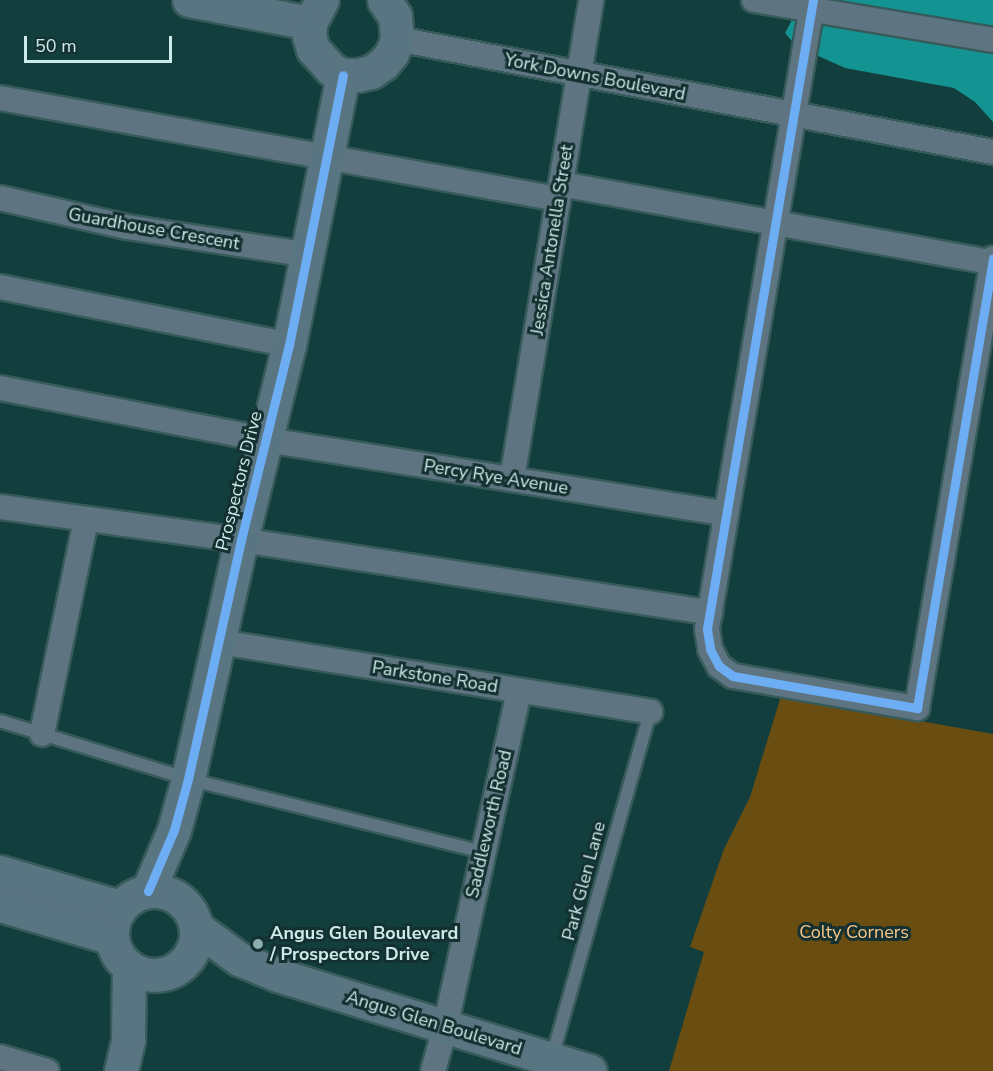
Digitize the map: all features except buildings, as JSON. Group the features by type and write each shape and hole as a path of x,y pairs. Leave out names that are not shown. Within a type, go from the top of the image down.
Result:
{"street":[{"path":"189,0 316,11 309,36 313,49 326,65 343,75 371,72 383,64 392,53 397,39 395,16 384,0"},
{"name":"Jessica Antonella Street","path":"512,479 591,0"},
{"path":"754,0 812,5 993,40"},
{"path":"0,98 327,158 775,225 993,260 917,708 732,676 719,666 710,649 707,629 724,513 775,225 812,5"},
{"name":"York Downs Boulevard","path":"397,39 993,152"},
{"name":"Prospectors Drive","path":"134,899 174,830 188,779 241,540 290,345 343,75"},
{"name":"Guardhouse Crescent","path":"0,198 127,227 309,255"},
{"path":"0,287 290,345"},
{"path":"0,388 267,440"},
{"name":"Percy Rye Avenue","path":"267,440 724,513"},
{"path":"0,507 241,540 710,614"},
{"path":"42,734 86,520"},
{"name":"Parkstone Road","path":"220,642 650,712"},
{"name":"Saddleworth Road","path":"433,1071 445,1028 519,691"},
{"name":"Prospectors Drive","path":"174,830 180,899"},
{"path":"0,872 134,899 164,892 180,899 191,912 197,928 195,945 188,960 156,970 117,955 112,939 113,921 134,899"},
{"path":"0,905 112,939"},
{"name":"Angus Glen Boulevard","path":"197,928 239,959 278,975 590,1071"},
{"name":"Angus Glen Boulevard","path":"156,970 207,966 278,975"},
{"path":"125,1056 156,970"},
{"path":"0,1057 47,1071"}],"lane":[{"name":"Park Glen Lane","path":"551,1059 650,712"},
{"path":"0,721 188,779 483,852"}],"green space":[{"name":"Colty Corners","path":"781,696 993,734 993,1071 669,1071 704,952 690,947 724,849 750,797"}],"water":[{"path":"810,0 993,0 993,122 975,102 954,88 845,68 796,46 785,33 800,5"}],"cycle path":[{"path":"813,0 707,629 710,649 719,666 733,676 917,708 993,258"},
{"path":"148,891 174,830 188,779 241,540 289,345 343,75"}],"place":[{"name":"Angus Glen Boulevard / Prospectors Drive","path":"258,944"}]}
